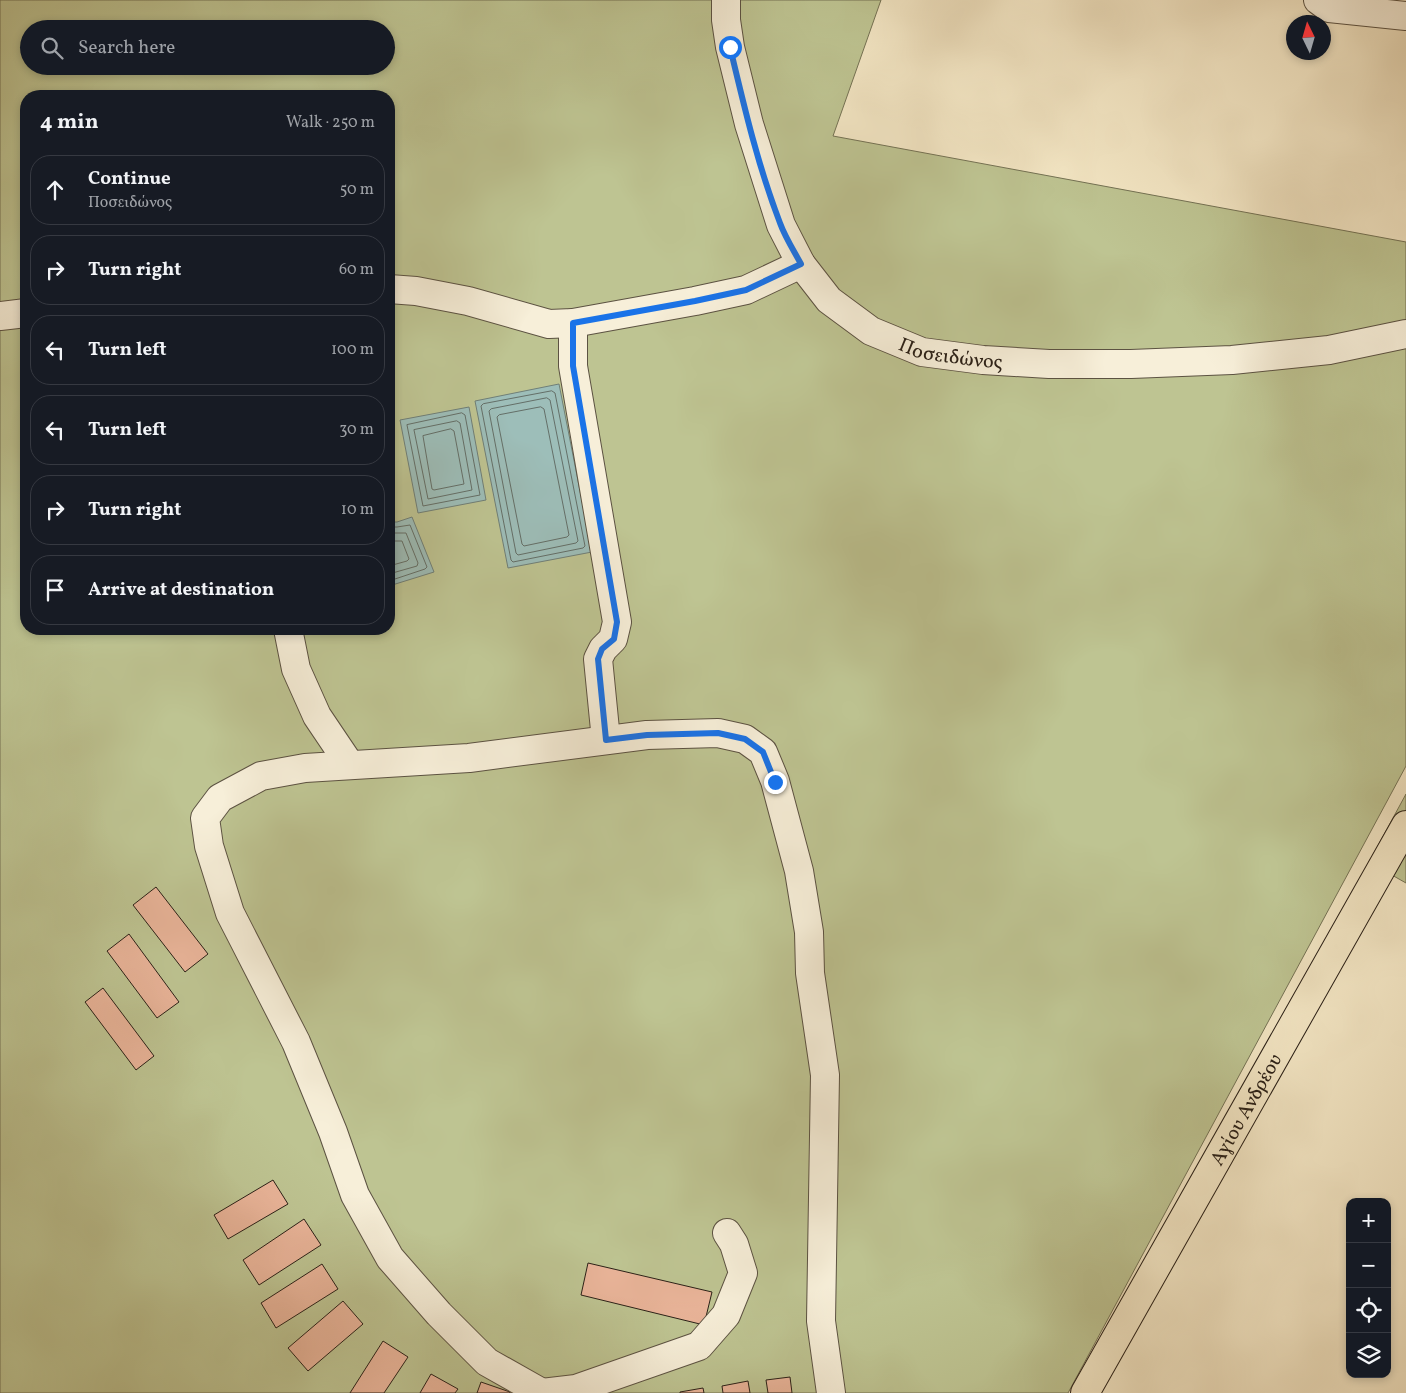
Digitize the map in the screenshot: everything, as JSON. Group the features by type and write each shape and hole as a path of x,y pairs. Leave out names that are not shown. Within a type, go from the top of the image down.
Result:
{"main road":[{"name":"Αγίου Ανδρέου","path":"1085,1393 1406,825"}],"street":[{"name":"Ποσειδώνος","path":"726,0 726,20 730,47 749,124 780,224 801,264 829,300 871,331 922,352 983,360 1049,364 1131,364 1232,360 1328,350 1406,334"},
{"path":"1318,0 1329,8 1406,16"},
{"path":"395,289 416,291 468,301 549,324 573,323 686,303 746,290 801,264"},
{"path":"0,316 20,314"},
{"path":"573,323 573,366 617,622 614,639 602,649 598,659 606,740"},
{"path":"289,635 296,669 317,716 350,765"},
{"path":"727,1234 734,1244 743,1273 726,1315 700,1346 576,1389 542,1393 487,1362 438,1314 390,1258 355,1195 333,1132 296,1042 230,913 209,846 205,818 220,798 261,776 305,768 469,758 647,735 718,733 745,739 763,752 775,782 799,871 809,932 810,973 825,1076 821,1321 830,1393"}],"green space":[{"path":"0,0 881,0 833,136 1406,242 1406,766 1068,1393 0,1393"},
{"path":"1406,794 1406,883 1369,862"}],"water":[{"path":"559,384 592,552 508,568 475,401"},
{"path":"469,407 486,500 418,513 400,420"},
{"path":"412,517 434,572 395,584 395,522"}],"building":[{"path":"156,887 208,954 185,972 133,905"},
{"path":"129,934 179,1002 157,1018 107,951"},
{"path":"103,988 154,1056 136,1070 85,1002"},
{"path":"273,1180 288,1204 228,1239 214,1215"},
{"path":"304,1219 321,1245 259,1285 243,1260"},
{"path":"588,1263 712,1292 704,1325 581,1295"},
{"path":"322,1264 338,1289 276,1328 261,1303"},
{"path":"343,1301 363,1324 308,1371 288,1348"},
{"path":"383,1341 408,1357 384,1393 350,1393"},
{"path":"431,1374 458,1389 455,1393 420,1393"},
{"path":"790,1377 792,1393 768,1393 766,1380"},
{"path":"748,1381 750,1393 723,1393 722,1386"},
{"path":"481,1382 510,1392 510,1393 477,1393"},
{"path":"703,1388 704,1393 680,1393 680,1392"}],"route":[{"path":"730,47 764,176 780,224 801,264 746,290 573,323 573,366 617,622 614,639 602,649 598,659 606,740 647,735 718,733 745,739 763,752 775,782"}]}
